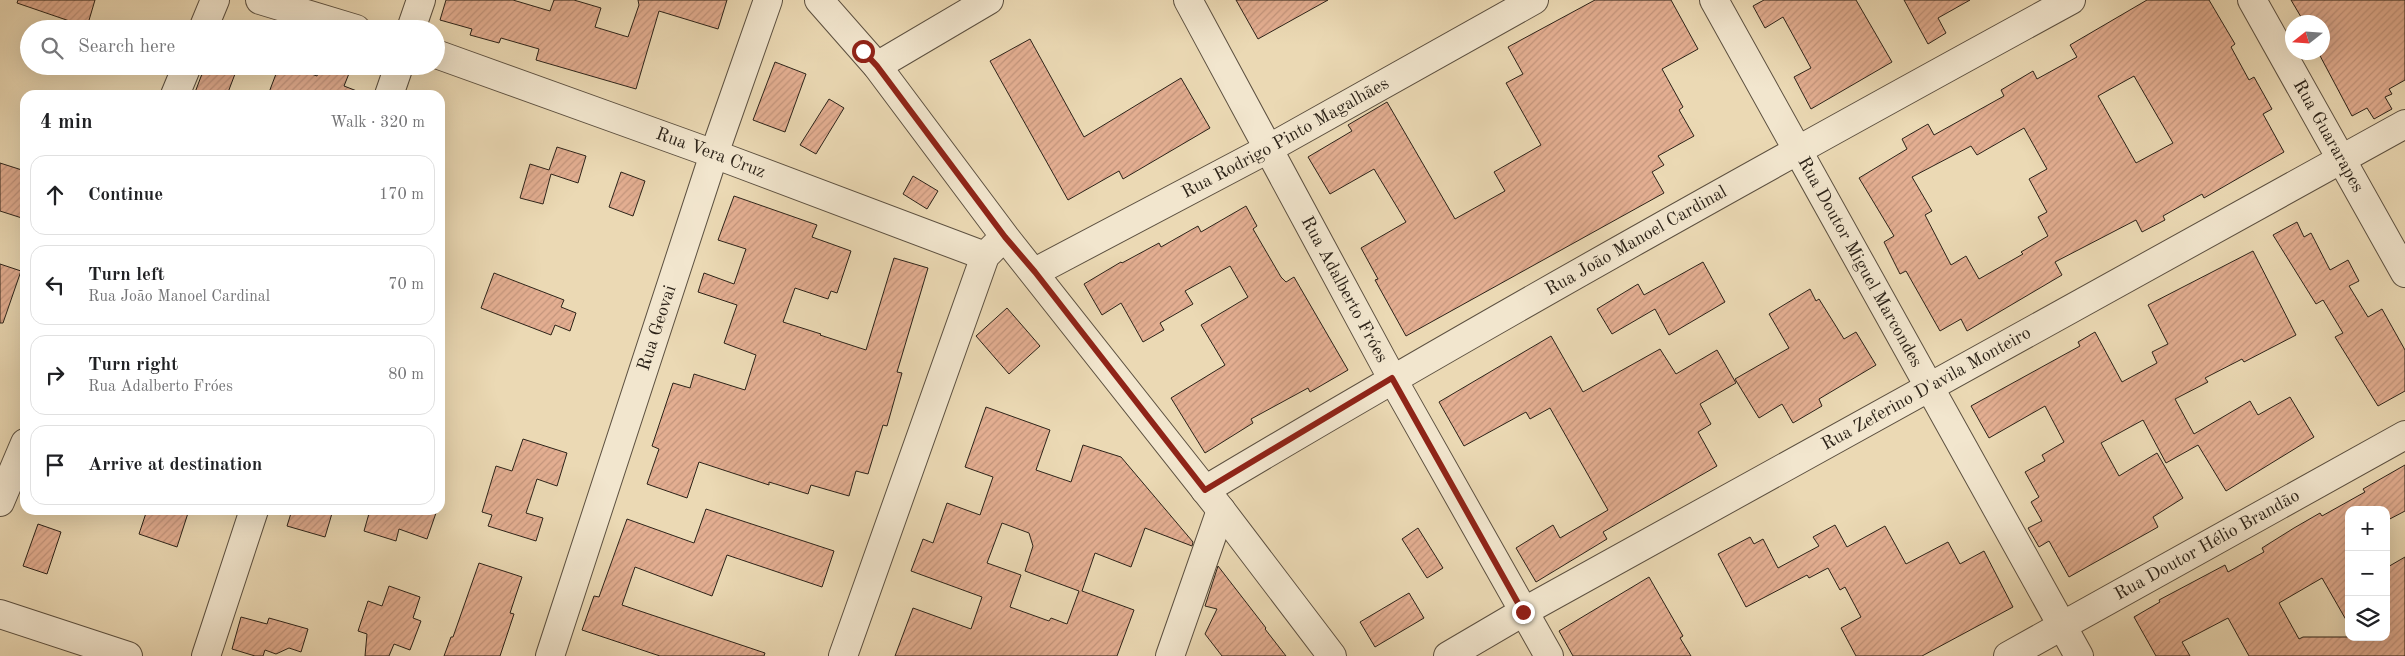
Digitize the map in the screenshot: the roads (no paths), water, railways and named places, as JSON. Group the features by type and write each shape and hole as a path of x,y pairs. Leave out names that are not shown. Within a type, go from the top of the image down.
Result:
{"street":[{"path":"207,20 216,0"},
{"path":"260,0 326,20"},
{"path":"414,20 421,0"},
{"name":"Rua Geovai","path":"550,656 714,154 768,0"},
{"path":"819,0 877,66 1005,237 1035,272 1213,500 1332,656"},
{"path":"877,66 989,0"},
{"name":"Rua Adalberto Fróes","path":"1188,0 1392,378 1548,656"},
{"name":"Rua Rodrigo Pinto Magalhães","path":"1035,272 1268,149 1534,0"},
{"name":"Rua Doutor Miguel Marcondes","path":"1714,0 2079,656"},
{"name":"Rua João Manoel Cardinal","path":"1213,500 1392,378 1798,149 2071,0"},
{"name":"Rua Guararapes","path":"2252,0 2405,273"},
{"name":"Rua Vera Cruz","path":"445,57 714,154 985,256"},
{"path":"177,90 183,75"},
{"path":"391,90 396,75"},
{"name":"Rua Zeferino D'avila Monteiro","path":"1448,656 1523,612 1929,386 2405,124"},
{"path":"844,656 985,256 1005,237"},
{"name":"Rua Doutor Hélio Brandão","path":"2008,656 2405,435"},
{"path":"0,502 20,455"},
{"path":"1170,656 1213,500"},
{"path":"206,656 252,515"},
{"path":"0,614 128,656"}]}
